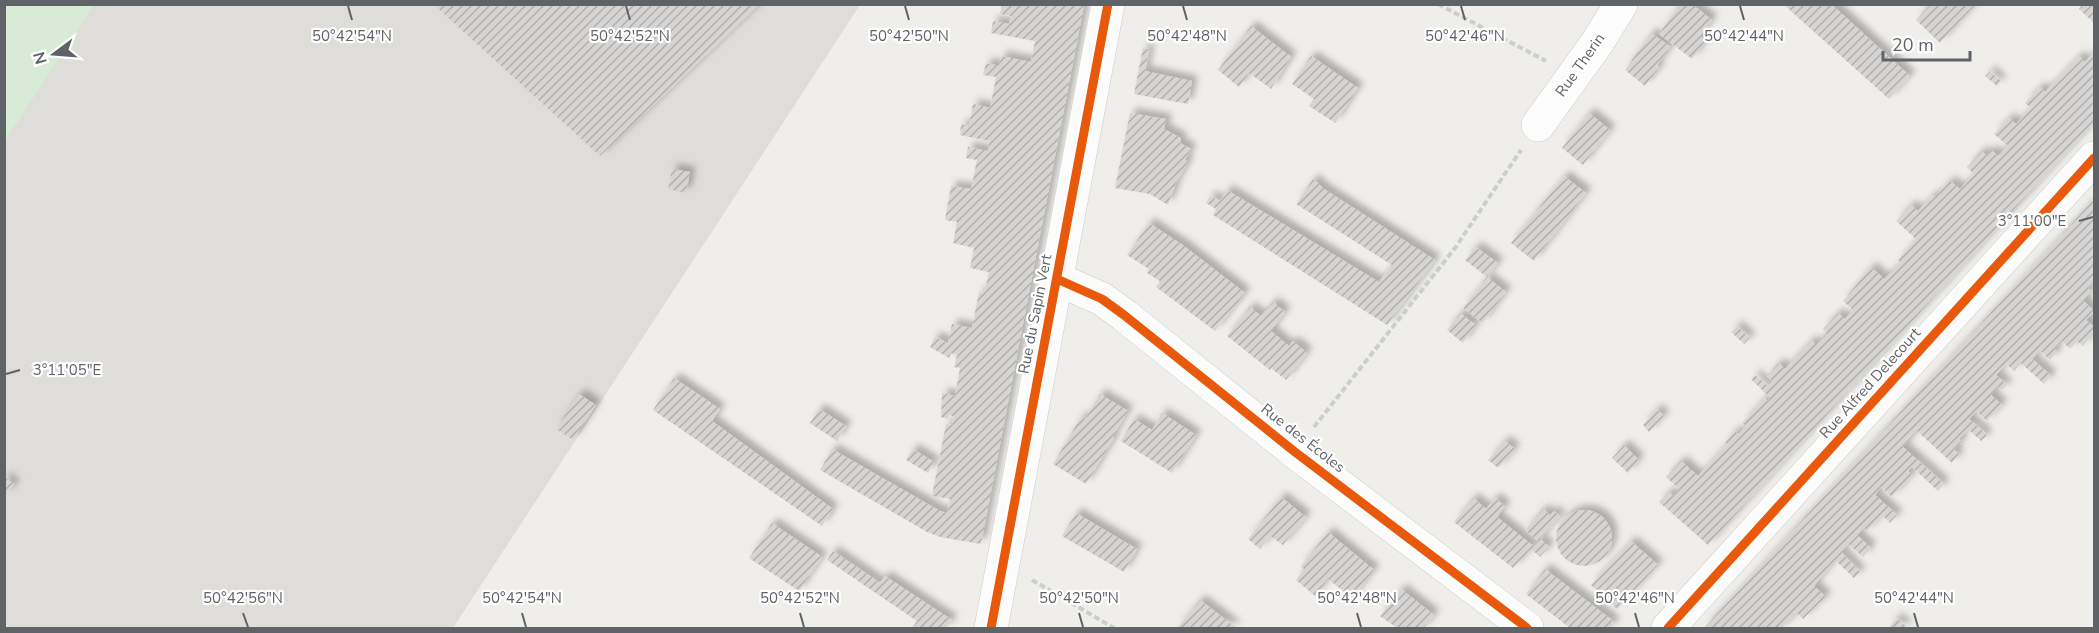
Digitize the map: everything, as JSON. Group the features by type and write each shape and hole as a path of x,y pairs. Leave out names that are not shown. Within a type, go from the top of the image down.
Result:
{"street":[{"name":"Rue du Sapin Vert","path":"991,628 1108,4"},
{"name":"Rue Therin","path":"1538,125 1621,4"},
{"name":"Rue Alfred Delecourt","path":"1668,628 2094,158"},
{"name":"Rue des Écoles","path":"1057,279 1102,299 1124,315 1295,452 1527,628"}],"path":[{"path":"1438,4 1573,75"},
{"path":"1295,452 1455,248 1538,125"},
{"path":"1003,563 1114,628"}],"shaded area":[{"path":"4,5 860,5 453,628 5,628"}],"green space":[{"path":"4,5 94,5 5,141"}],"building":[{"path":"433,4 760,4 600,156"},
{"path":"1680,4 1692,4 1712,20 1700,36 1706,41 1692,59 1659,34"},
{"path":"1783,4 1831,4 1910,76 1889,99"},
{"path":"2083,4 2094,6 2094,23 2079,9"},
{"path":"1002,5 1084,5 981,544 940,537 927,532 820,470 832,449 947,513 950,499 932,496 946,424 952,425 954,416 949,415 948,419 941,417 942,393 955,396 960,368 954,367 957,355 951,353 949,358 930,347 935,337 948,343 952,324 972,328 979,292 984,293 989,272 970,268 974,248 953,243 957,222 945,220 951,186 971,189 977,160 966,158 968,147 988,151 989,141 960,135 961,124 969,126 973,104 990,108 996,77 983,75 986,63 999,66 1001,56 1031,62 1035,41 991,33 993,21 1009,24 1011,16 1000,14"},
{"path":"1930,5 1975,5 1940,43 1916,20"},
{"path":"1251,26 1291,57 1271,89 1249,73 1239,87 1218,70"},
{"path":"1651,33 1671,47 1645,86 1625,70"},
{"path":"1143,48 1149,49 1145,71 1192,81 1188,104 1134,94"},
{"path":"2094,52 2094,122 1708,545 1659,502 1669,492 1673,496 1679,489 1666,477 1681,461 1698,476 1727,444 1725,443 1735,431 1739,434 1746,426 1742,423 1765,398 1767,401 1770,398 1751,379 1755,375 1768,386 1773,381 1767,376 1779,363 1785,369 1809,343 1812,341 1816,345 1827,333 1823,329 1838,313 1845,319 1853,310 1843,301 1871,267 1884,279 1900,262 1898,260 1917,240 1896,221 1911,205 1918,211 1950,181 1960,189 1974,174 1967,167 1982,151 1987,156 1991,150 1998,156 2008,146 1994,134 2009,118 2016,124 2031,108 2025,103 2040,87 2045,92 2079,56 2085,62"},
{"path":"1311,56 1358,88 1335,123 1309,106 1314,99 1292,84"},
{"path":"1990,71 2001,81 1997,86 1985,76"},
{"path":"1130,113 1166,119 1164,129 1181,138 1180,143 1191,149 1185,160 1188,162 1176,183 1168,205 1150,194 1115,188"},
{"path":"1589,113 1610,130 1583,165 1562,148"},
{"path":"672,169 690,172 686,193 668,189"},
{"path":"1564,176 1586,193 1534,261 1511,243"},
{"path":"1313,179 1324,189 1435,260 1387,325 1213,215 1216,209 1206,203 1210,196 1220,201 1227,190 1379,282 1392,265 1296,204"},
{"path":"2094,199 2094,281 2088,288 2091,291 2083,300 2094,311 2086,320 2094,327 2094,333 2083,346 2077,341 2070,349 2062,341 2054,349 2057,352 2050,360 2040,350 2032,359 2051,376 2044,384 2021,363 2014,371 2006,364 1996,375 2007,385 2002,390 1998,387 1991,395 2002,405 1987,421 1976,411 1969,419 1987,435 1981,441 1968,429 1959,439 1962,441 1954,450 1959,454 1952,463 1917,431 1903,447 1944,484 1938,491 1912,467 1908,471 1912,475 1892,497 1881,487 1875,495 1897,515 1890,523 1882,515 1867,531 1864,528 1857,535 1871,548 1863,557 1848,544 1841,552 1860,572 1854,578 1835,560 1814,586 1826,597 1803,619 1797,613 1782,628 1704,628"},
{"path":"1149,223 1184,246 1245,293 1215,331 1156,287 1160,281 1147,273 1149,269 1127,255"},
{"path":"1476,247 1498,263 1487,277 1465,260"},
{"path":"1487,277 1506,292 1483,323 1463,308"},
{"path":"1273,302 1285,312 1271,331 1289,346 1293,341 1307,353 1286,380 1227,336 1250,307 1261,316"},
{"path":"1460,313 1476,325 1463,343 1447,330"},
{"path":"1737,326 1750,338 1744,344 1731,332"},
{"path":"674,378 720,409 712,421 833,509 822,526 653,410"},
{"path":"579,394 596,405 573,440 556,429"},
{"path":"1100,394 1128,411 1086,484 1053,464 1081,417 1085,419"},
{"path":"819,409 846,426 837,441 810,423"},
{"path":"1657,409 1664,416 1649,432 1643,425"},
{"path":"1162,413 1196,435 1172,473 1121,441 1134,419 1152,430"},
{"path":"1505,441 1515,449 1498,468 1488,460"},
{"path":"1624,445 1639,460 1628,473 1612,458"},
{"path":"913,449 934,462 928,473 906,460"},
{"path":"4,477 14,484 4,497"},
{"path":"1281,497 1306,517 1283,545 1270,536 1260,549 1248,539"},
{"path":"1473,498 1486,509 1495,498 1505,506 1497,517 1533,546 1538,541 1525,530 1543,509 1550,515 1554,511 1560,516 1540,539 1549,547 1540,557 1531,549 1513,568 1454,522"},
{"path":"1584,510 1599,515 1607,523 1612,538 1607,553 1599,561 1584,566 1569,561 1561,553 1556,538 1561,523 1569,515"},
{"path":"1076,513 1137,549 1124,572 1062,536"},
{"path":"772,523 822,557 799,591 749,558"},
{"path":"1328,532 1374,570 1352,598 1328,579 1315,596 1296,580 1304,569 1301,566"},
{"path":"1631,541 1658,565 1617,609 1591,585"},
{"path":"833,551 880,583 885,576 952,620 946,628 912,628 917,621 827,560"},
{"path":"1545,569 1612,620 1613,628 1570,628 1526,594"},
{"path":"1401,589 1434,615 1424,628 1397,628 1380,616"},
{"path":"1200,600 1237,628 1177,628"},
{"path":"1897,618 1908,628 1888,628"}],"cycle path":[{"path":"991,628 1108,4"},
{"path":"1668,628 2094,158"},
{"path":"1057,279 1102,299 1124,315 1295,452 1527,628"}]}
